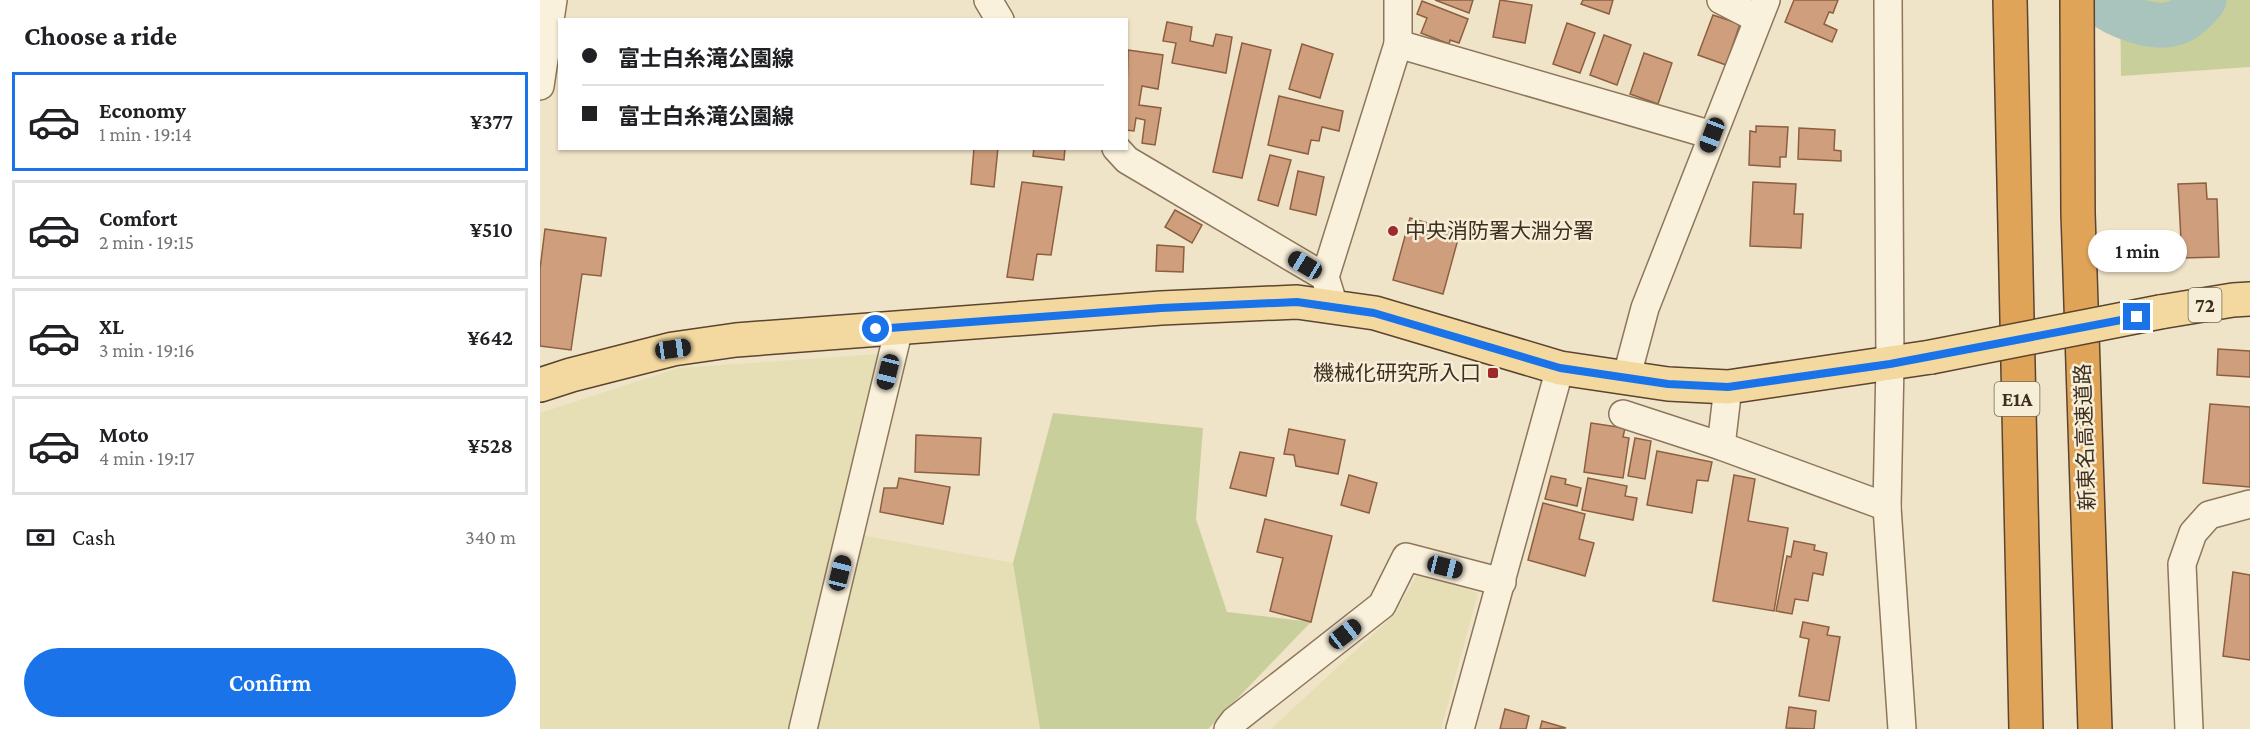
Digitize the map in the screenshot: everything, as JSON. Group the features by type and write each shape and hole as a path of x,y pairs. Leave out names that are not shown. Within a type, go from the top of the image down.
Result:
{"highway":[{"name":"E1A","path":"2010,0 2026,729"},
{"name":"新東名高速道路","path":"2077,0 2079,225 2095,729"}],"main road":[{"name":"72","path":"540,385 673,349 736,340 1161,308 1297,302 1329,291 1374,313 1560,368 1668,384 1728,387 1890,364 2160,312 2250,299"}],"street":[{"path":"540,86 553,0"},
{"path":"1118,150 1127,160 1329,291 1398,44 1398,0"},
{"path":"1626,379 1645,308 1762,10 1721,0"},
{"path":"1888,0 1890,364 1887,507 1902,729"},
{"path":"1398,44 1712,135"},
{"path":"803,729 899,328"},
{"path":"1460,729 1560,368"},
{"path":"1721,446 1728,387"},
{"path":"1623,414 1721,446 1887,507"},
{"path":"2190,729 2182,564 2193,533 2209,515 2250,504"},
{"path":"1227,729 1234,720 1382,605 1406,557 1502,582"}],"shaded area":[{"path":"879,354 839,531 1013,563 1040,729 540,729 540,413 678,368"},
{"path":"1418,573 1478,593 1441,729 1271,729 1395,614"}],"green space":[{"path":"2120,0 2250,0 2250,67 2121,76"},
{"path":"1053,413 1203,428 1196,519 1227,612 1311,622 1208,729 1040,729 1013,563"}],"building":[{"path":"1435,0 1473,0 1469,13"},
{"path":"1500,0 1532,5 1525,43 1493,37"},
{"path":"1583,0 1613,0 1609,14 1581,4"},
{"path":"1794,0 1838,0 1833,13 1829,12 1824,24 1837,30 1832,42 1785,22"},
{"path":"1422,1 1468,19 1459,43 1450,40 1449,44 1421,33 1427,18 1417,14"},
{"path":"1713,15 1740,24 1726,65 1698,55"},
{"path":"1167,22 1192,27 1190,41 1213,46 1216,34 1232,37 1226,73 1172,63 1176,43 1163,41"},
{"path":"1567,23 1595,33 1580,73 1553,64"},
{"path":"1604,35 1631,45 1617,85 1590,75"},
{"path":"1242,43 1271,50 1242,178 1213,172"},
{"path":"1302,44 1333,54 1320,98 1289,89"},
{"path":"1128,50 1163,55 1158,89 1142,86 1139,105 1161,108 1155,145 1142,143 1145,120 1136,118 1134,131 1128,130"},
{"path":"1644,53 1672,63 1658,104 1630,94"},
{"path":"1279,96 1343,111 1339,131 1322,127 1319,141 1311,140 1308,154 1268,145"},
{"path":"1756,126 1788,127 1786,157 1780,157 1780,167 1749,165 1750,131 1756,132"},
{"path":"1799,128 1835,130 1834,150 1841,151 1841,161 1798,159"},
{"path":"974,150 998,150 994,187 971,184"},
{"path":"1034,150 1065,150 1064,160 1033,156"},
{"path":"1270,155 1291,160 1278,206 1258,200"},
{"path":"1298,171 1324,177 1316,215 1290,209"},
{"path":"1022,182 1062,187 1051,255 1037,254 1033,280 1007,277"},
{"path":"1753,182 1796,184 1794,214 1803,214 1801,248 1750,246"},
{"path":"2206,183 2207,199 2217,199 2219,257 2182,258 2178,184"},
{"path":"1175,210 1202,225 1192,243 1165,227"},
{"path":"1410,218 1460,232 1443,294 1393,280"},
{"path":"545,229 606,238 601,276 582,274 571,350 540,346 540,269"},
{"path":"1157,245 1184,247 1183,272 1156,271"},
{"path":"2218,349 2250,351 2250,377 2217,375"},
{"path":"2210,404 2250,407 2250,487 2203,483"},
{"path":"1591,423 1625,428 1623,437 1629,438 1623,478 1584,472"},
{"path":"1289,429 1345,440 1338,474 1296,466 1294,455 1284,454"},
{"path":"916,435 981,438 979,475 915,472"},
{"path":"1635,438 1651,441 1645,479 1628,476"},
{"path":"1657,451 1712,462 1708,481 1697,480 1692,513 1647,505"},
{"path":"1240,452 1274,458 1266,496 1230,488"},
{"path":"1349,475 1377,483 1369,513 1341,505"},
{"path":"1734,475 1755,479 1748,521 1788,528 1774,611 1713,601"},
{"path":"1551,476 1566,479 1565,484 1581,488 1577,506 1545,499"},
{"path":"899,478 950,487 943,524 880,512 884,488 897,488"},
{"path":"1588,478 1627,486 1625,496 1637,498 1633,520 1582,510"},
{"path":"1543,503 1585,514 1579,539 1594,543 1585,576 1528,560"},
{"path":"1265,519 1332,536 1311,622 1270,611 1283,558 1257,552"},
{"path":"1794,541 1815,545 1814,550 1827,553 1823,575 1813,573 1808,601 1795,599 1792,614 1776,611 1787,556 1791,557"},
{"path":"2233,572 2250,575 2250,660 2223,656"},
{"path":"1803,622 1829,627 1827,635 1840,637 1829,701 1799,696 1809,639 1800,637"},
{"path":"1789,707 1816,711 1814,729 1786,728"},
{"path":"1505,709 1529,716 1526,729 1500,729"},
{"path":"1542,721 1566,728 1540,729"}],"waterway":[{"path":"2096,0 2115,12 2138,22 2163,25 2184,19 2204,0"}],"place":[{"name":"中央消防署大淵分署","path":"1393,231"},
{"name":"機械化研究所入口","path":"1493,373"}],"route":[{"path":"876,329 1161,308 1297,302 1374,313 1560,368 1668,384 1728,387 1890,364 2137,317"}]}
